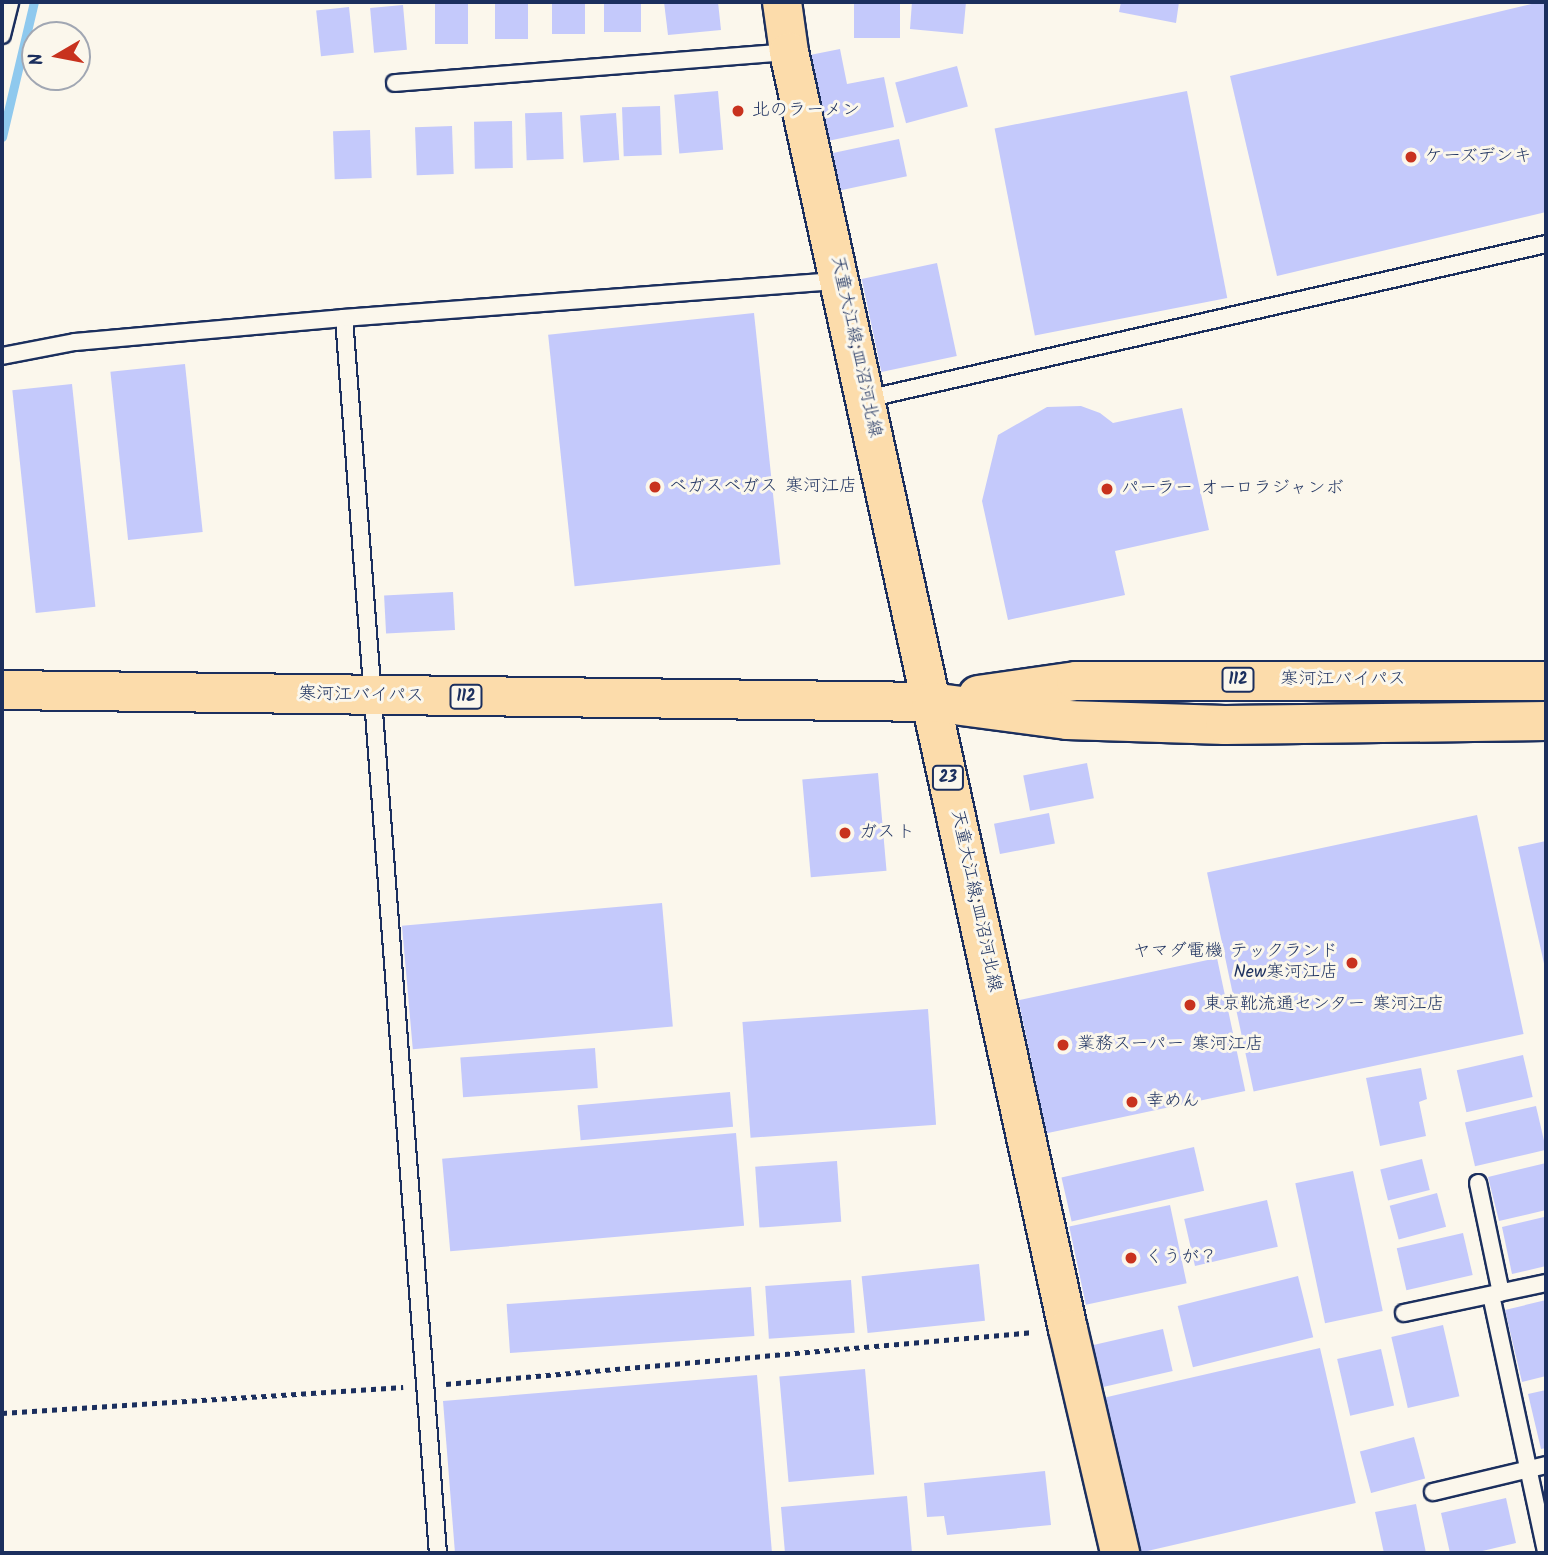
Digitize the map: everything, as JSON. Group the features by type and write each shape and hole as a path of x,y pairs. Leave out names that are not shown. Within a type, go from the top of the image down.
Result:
{"main road":[{"name":"天童大江線;皿沼河北線","path":"782,2 789,52 1068,1329 1120,1553"},
{"name":"寒河江バイパス","path":"931,702 1076,681 1546,681"},
{"name":"寒河江バイパス","path":"2,690 931,702 1067,720 1225,725 1546,721"}],"lane":[{"path":"2,36 10,2"},
{"path":"395,83 789,52"},
{"path":"866,398 1546,244"},
{"path":"2,356 75,342 344,318 841,281"},
{"path":"344,318 438,1553"},
{"path":"1478,1183 1528,1469 1546,1552"},
{"path":"1404,1313 1546,1283"},
{"path":"1433,1492 1546,1465"}],"path":[{"path":"2,1413 425,1385 1068,1329"}],"building":[{"path":"435,2 468,2 468,44 435,44"},
{"path":"495,2 528,2 528,39 495,39"},
{"path":"552,2 585,2 585,34 552,34"},
{"path":"604,2 641,2 641,32 604,32"},
{"path":"664,2 718,2 721,30 668,35"},
{"path":"854,2 900,2 900,38 854,38"},
{"path":"912,2 966,2 963,34 910,29"},
{"path":"1121,2 1179,2 1176,23 1119,12"},
{"path":"1546,2 1546,212 1277,276 1230,76"},
{"path":"403,5 407,50 374,53 370,8"},
{"path":"349,7 354,53 321,56 316,10"},
{"path":"840,49 847,84 884,77 894,127 823,142 805,56"},
{"path":"957,66 968,107 906,123 895,83"},
{"path":"718,91 723,150 679,154 674,95"},
{"path":"1187,91 1227,298 1035,336 995,128"},
{"path":"660,106 662,155 624,156 622,107"},
{"path":"562,112 564,159 527,160 525,113"},
{"path":"616,113 619,160 583,162 580,116"},
{"path":"512,121 513,168 475,169 474,122"},
{"path":"452,126 454,174 417,175 415,127"},
{"path":"370,130 372,178 335,179 333,131"},
{"path":"899,139 907,176 833,192 825,155"},
{"path":"937,263 957,356 881,372 862,279"},
{"path":"754,313 780,565 575,586 548,335"},
{"path":"185,364 203,532 128,540 110,372"},
{"path":"72,384 95,607 36,613 12,390"},
{"path":"1081,406 1100,413 1113,423 1182,408 1209,530 1115,551 1125,595 1008,620 982,501 998,435 1047,407"},
{"path":"453,592 455,630 386,634 384,596"},
{"path":"1087,763 1094,798 1030,811 1023,775"},
{"path":"878,773 887,871 811,877 802,780"},
{"path":"1049,813 1055,843 1000,854 994,824"},
{"path":"1477,815 1524,1034 1254,1091 1207,872"},
{"path":"1546,841 1546,968 1545,968 1518,847"},
{"path":"662,903 673,1027 413,1049 402,926"},
{"path":"1217,958 1245,1091 1047,1133 1018,1000"},
{"path":"928,1009 936,1125 751,1138 742,1022"},
{"path":"595,1048 598,1088 463,1097 460,1057"},
{"path":"1523,1055 1533,1097 1466,1112 1457,1070"},
{"path":"1421,1068 1427,1099 1419,1102 1426,1136 1380,1146 1366,1078"},
{"path":"730,1092 733,1127 581,1140 578,1105"},
{"path":"1536,1106 1546,1150 1475,1166 1465,1122"},
{"path":"736,1133 744,1226 450,1251 442,1159"},
{"path":"1194,1147 1204,1191 1072,1221 1061,1178"},
{"path":"1422,1159 1430,1190 1388,1200 1380,1169"},
{"path":"837,1161 841,1222 759,1228 755,1167"},
{"path":"1546,1163 1546,1210 1499,1221 1488,1177"},
{"path":"1353,1171 1383,1311 1325,1323 1295,1183"},
{"path":"1437,1193 1446,1227 1399,1239 1390,1206"},
{"path":"1267,1200 1278,1247 1195,1266 1184,1219"},
{"path":"1170,1205 1187,1283 1086,1305 1069,1226"},
{"path":"1544,1217 1546,1266 1512,1274 1502,1227"},
{"path":"1463,1233 1473,1275 1406,1290 1397,1248"},
{"path":"979,1264 985,1321 868,1333 862,1276"},
{"path":"1298,1276 1313,1337 1193,1367 1178,1306"},
{"path":"851,1280 855,1333 769,1339 765,1286"},
{"path":"751,1287 754,1336 510,1353 507,1304"},
{"path":"1546,1300 1546,1376 1522,1382 1505,1310"},
{"path":"1443,1325 1459,1396 1408,1408 1391,1337"},
{"path":"1163,1329 1173,1371 1097,1388 1087,1347"},
{"path":"1320,1348 1356,1503 1136,1553 1101,1399"},
{"path":"1381,1349 1394,1406 1350,1416 1337,1359"},
{"path":"865,1369 874,1475 789,1482 779,1376"},
{"path":"757,1375 772,1553 455,1553 443,1401"},
{"path":"1546,1390 1546,1448 1541,1449 1528,1394"},
{"path":"1414,1437 1425,1479 1371,1493 1360,1451"},
{"path":"1045,1471 1051,1525 947,1535 944,1516 927,1517 924,1483"},
{"path":"907,1496 912,1553 785,1553 781,1507"},
{"path":"1506,1498 1516,1543 1474,1553 1450,1553 1441,1513"},
{"path":"1416,1504 1426,1553 1384,1553 1375,1512"}],"waterway":[{"path":"2,137 34,2"}],"place":[{"name":"北のラーメン","path":"738,111"},
{"name":"ケーズデンキ","path":"1411,157"},
{"name":"ベガスベガス 寒河江店","path":"655,487"},
{"name":"パーラー オーロラジャンボ","path":"1107,489"},
{"name":"ガスト","path":"845,833"},
{"name":"ヤマダ電機 テックランド New寒河江店","path":"1352,963"},
{"name":"東京靴流通センター 寒河江店","path":"1190,1005"},
{"name":"業務スーパー 寒河江店","path":"1063,1045"},
{"name":"幸めん","path":"1132,1102"},
{"name":"くうが？","path":"1131,1258"}]}
